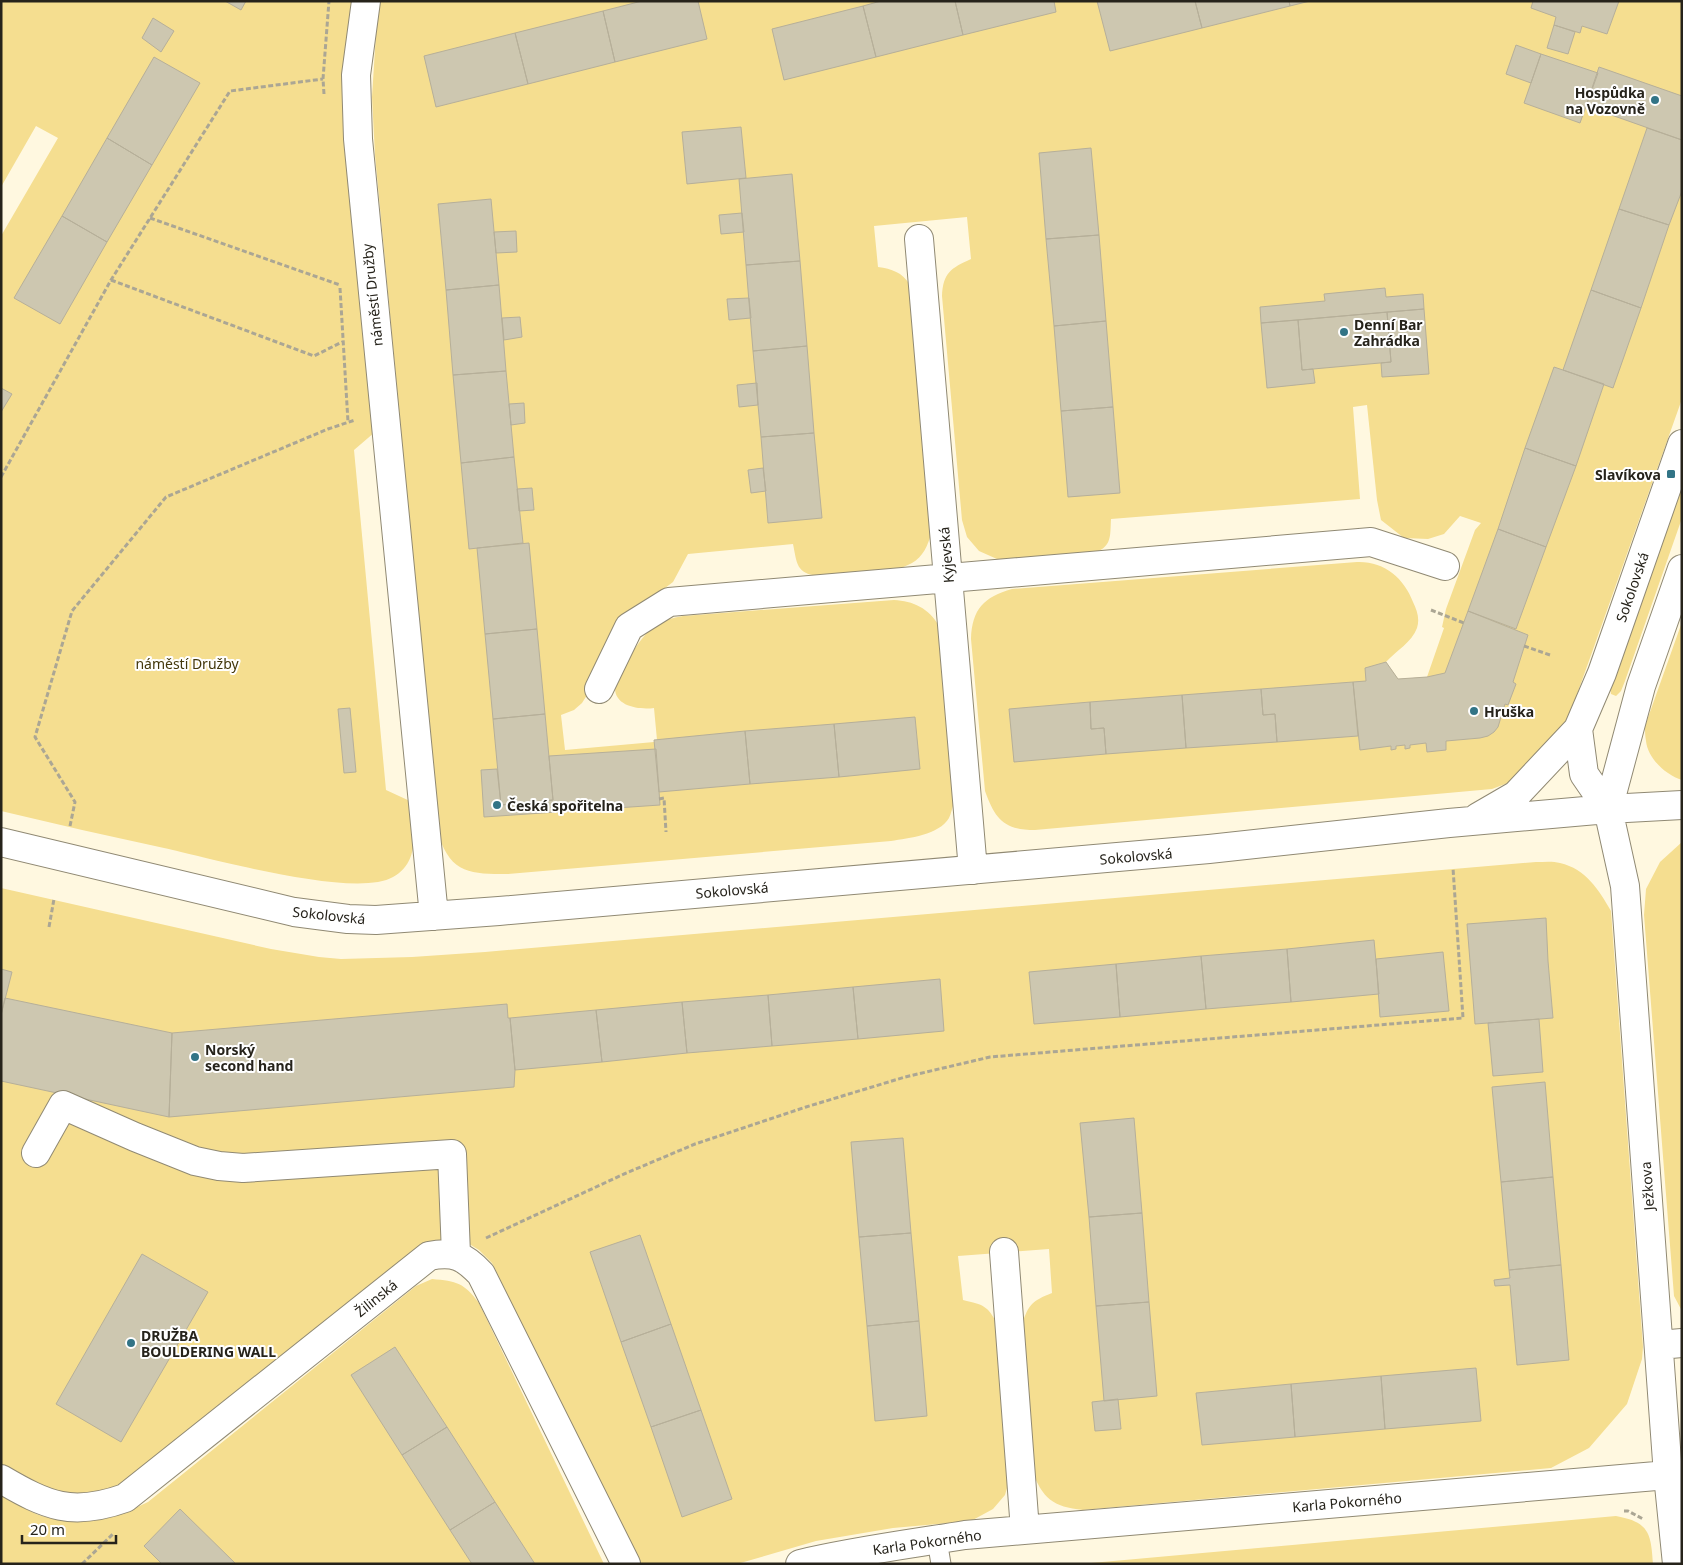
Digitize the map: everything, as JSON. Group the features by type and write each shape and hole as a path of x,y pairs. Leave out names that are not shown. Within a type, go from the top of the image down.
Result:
{"street":[{"name":"náměstí Družby","path":"366,1 356,75 358,140 434,916"},
{"name":"Kyjevská","path":"919,239 973,870"},
{"name":"Sokolovská","path":"1470,821 1516,795 1578,729 1602,673 1682,444"},
{"path":"599,688 629,628 669,602 1371,542 1445,566"},
{"path":"1608,809 1641,686 1682,569"},
{"path":"1578,729 1584,774 1608,809"},
{"path":"1608,809 1682,805"},
{"name":"Sokolovská","path":"1,842 294,912 348,919 376,920 1225,848 1470,821 1608,809"},
{"name":"Ježkova","path":"1608,809 1625,886 1670,1344 1668,1475 1677,1564"},
{"path":"36,1154 63,1105 195,1162 219,1166 242,1168 452,1154 456,1254 470,1262 481,1274 626,1564"},
{"path":"1004,1252 1025,1530"},
{"name":"Žilinská","path":"1,1479 40,1500 56,1506 73,1509 95,1507 125,1498 429,1256 442,1253 456,1254"},
{"name":"Karla Pokorného","path":"800,1564 847,1554 939,1552 1025,1530 1668,1475"}],"path":[{"path":"1,476 111,280 230,91 323,79"},
{"path":"150,218 340,285"},
{"path":"111,280 314,356 342,342"},
{"path":"70,826 76,802 35,737 72,611 166,497 348,422"},
{"path":"1431,610 1464,623"},
{"path":"1524,646 1550,655"},
{"path":"659,799 664,798 666,832"},
{"path":"456,1254 513,1225 695,1144 806,1107 905,1077 990,1057 1463,1018 1453,868"},
{"path":"49,927 54,899"},
{"path":"1619,1511 1628,1511 1646,1521"}],"green space":[{"name":"náměstí Družby","path":"1,1 353,1 375,432 354,450 386,790 412,802 414,822 412,853 402,870 393,877 374,882 348,883 316,880 247,867 1,811 1,236 58,138 36,126 1,187"},
{"path":"378,1 1682,1 1682,399 1571,711 1557,740 1513,781 1492,789 1035,830 1016,828 1002,821 993,809 985,791 971,639 977,612 987,600 1012,589 1367,562 1384,568 1404,585 1418,615 1418,625 1415,633 1386,662 1398,679 1427,677 1444,628 1442,627 1446,609 1475,530 1481,523 1460,516 1444,534 1428,539 1404,538 1381,520 1377,500 1367,405 1353,407 1360,499 1111,519 1110,537 1107,545 1092,554 1014,560 997,559 979,551 967,537 962,520 942,296 944,282 949,272 971,259 967,217 874,226 878,267 896,272 904,277 910,285 931,534 924,550 912,563 892,570 819,576 811,575 802,570 797,562 793,544 688,554 673,582 645,603 582,703 574,710 561,715 565,750 654,742 657,740 654,708 635,708 623,703 616,694 615,687 624,665 637,646 649,630 661,622 683,616 901,601 914,604 925,610 939,626 954,803 949,818 944,824 931,832 891,841 507,874 473,872 457,865 444,849 439,836 375,155 372,97"},
{"path":"1682,484 1682,518 1625,681 1621,691 1616,696 1611,694 1610,688"},
{"path":"1682,622 1682,780 1664,770 1654,760 1647,748 1645,726"},
{"path":"1682,842 1682,1311 1674,1296 1644,915 1646,889 1660,862"},
{"path":"1536,862 1557,862 1577,870 1591,881 1611,911 1643,1347 1642,1359 1627,1404 1589,1448 1551,1468 1083,1510 1064,1506 1056,1503 1045,1494 1040,1488 1032,1470 1022,1324 1032,1304 1052,1293 1049,1249 958,1256 963,1300 984,1307 991,1313 998,1325 1009,1481 1005,1495 993,1509 971,1521 893,1528 816,1541 737,1564 638,1564 492,1263 479,1250 461,1239 114,1491 88,1497 45,1491 1,1466 1,888 271,949 341,959 485,952"},
{"path":"432,1279 459,1284 469,1291 479,1303 604,1564 1,1564 1,1493 26,1509 42,1516 57,1520 84,1522 109,1518 148,1502 416,1286"},
{"path":"1616,1516 1635,1522 1646,1531 1651,1544 1653,1564 1080,1564"}],"building":[{"path":"225,1 246,1 241,10"},
{"path":"642,1 698,1 707,39 615,62 603,11"},
{"path":"881,1 955,1 963,35 876,57 863,6"},
{"path":"955,1 1054,1 1056,12 963,35"},
{"path":"1097,1 1195,1 1202,28 1110,51"},
{"path":"1195,1 1289,1 1290,6 1202,28"},
{"path":"1289,1 1310,1 1290,6"},
{"path":"1533,1 1619,1 1607,34 1582,26 1580,33 1554,25 1556,17 1531,8"},
{"path":"863,6 876,57 784,80 772,29"},
{"path":"603,11 615,62 528,84 515,33"},
{"path":"153,18 174,31 161,52 142,38"},
{"path":"1554,25 1575,32 1568,54 1547,48"},
{"path":"515,33 528,84 436,107 424,56"},
{"path":"1516,45 1541,54 1531,83 1506,74"},
{"path":"1541,54 1598,73 1580,123 1524,103"},
{"path":"154,57 200,83 152,165 107,138"},
{"path":"1599,67 1682,96 1682,140 1586,106"},
{"path":"741,127 746,178 687,184 682,132"},
{"path":"1647,128 1682,140 1682,191 1669,225 1619,209"},
{"path":"107,138 152,165 107,242 62,216"},
{"path":"1091,148 1099,235 1046,239 1039,153"},
{"path":"792,174 800,261 746,265 739,179"},
{"path":"491,199 499,285 446,290 438,204"},
{"path":"1619,209 1669,225 1641,308 1591,290"},
{"path":"742,213 744,232 721,234 719,215"},
{"path":"62,216 107,242 60,324 14,298"},
{"path":"516,231 517,252 496,253 494,232"},
{"path":"1099,235 1106,321 1054,326 1046,239"},
{"path":"800,261 807,346 753,351 746,265"},
{"path":"499,285 506,371 453,375 446,290"},
{"path":"1385,288 1386,297 1423,294 1424,309 1261,323 1260,307 1325,301 1324,294"},
{"path":"1591,290 1641,308 1613,388 1563,370"},
{"path":"749,298 751,318 729,320 727,299"},
{"path":"1424,309 1429,374 1382,377 1381,363 1391,362 1387,312"},
{"path":"1387,312 1391,362 1302,370 1298,320"},
{"path":"520,317 522,337 504,340 502,318"},
{"path":"1298,320 1302,370 1313,369 1315,383 1267,388 1261,323"},
{"path":"1106,321 1113,407 1061,411 1054,326"},
{"path":"807,346 814,433 761,437 753,351"},
{"path":"1554,367 1604,384 1576,466 1525,448"},
{"path":"506,371 514,457 461,463 453,375"},
{"path":"757,383 758,405 739,407 737,385"},
{"path":"1,388 12,394 1,412"},
{"path":"524,403 525,423 511,425 509,404"},
{"path":"1113,407 1120,493 1068,497 1061,411"},
{"path":"814,433 822,518 768,523 761,437"},
{"path":"1525,448 1576,466 1546,547 1498,529"},
{"path":"514,457 523,543 469,549 461,463"},
{"path":"763,468 766,491 751,493 748,470"},
{"path":"532,488 534,510 519,511 517,489"},
{"path":"1498,529 1546,547 1516,629 1468,611"},
{"path":"529,543 537,629 485,634 477,548"},
{"path":"1468,611 1528,635 1513,682 1516,684 1508,705 1505,704 1498,727 1488,736 1446,741 1446,750 1427,752 1426,743 1410,745 1410,748 1405,749 1405,745 1396,746 1396,749 1391,750 1391,746 1360,750 1353,682 1366,681 1365,668 1386,662 1398,679 1427,677 1445,673"},
{"path":"537,629 545,714 493,719 485,634"},
{"path":"1353,682 1358,736 1277,742 1275,714 1263,715 1261,689"},
{"path":"1261,689 1263,715 1275,714 1277,742 1186,748 1182,695"},
{"path":"1182,695 1186,748 1106,754 1104,728 1091,729 1090,702"},
{"path":"1090,702 1091,729 1104,728 1106,754 1014,762 1009,709"},
{"path":"350,708 356,772 344,773 338,709"},
{"path":"545,714 553,800 501,805 493,719"},
{"path":"915,717 920,769 839,777 834,724"},
{"path":"834,724 839,777 750,784 745,731"},
{"path":"745,731 750,784 659,792 654,740"},
{"path":"656,749 660,805 484,817 481,770 497,769 501,805 553,800 549,756"},
{"path":"1546,918 1553,1018 1475,1024 1467,924"},
{"path":"1374,940 1379,994 1291,1002 1287,949"},
{"path":"1287,949 1291,1002 1206,1009 1201,956"},
{"path":"1443,952 1449,1011 1380,1017 1376,959"},
{"path":"1201,956 1206,1009 1120,1017 1116,964"},
{"path":"1116,964 1120,1017 1034,1024 1029,972"},
{"path":"1,969 12,972 1,1015"},
{"path":"940,979 944,1031 858,1039 853,987"},
{"path":"853,987 858,1039 772,1046 768,995"},
{"path":"768,995 772,1046 687,1053 682,1002"},
{"path":"5,998 172,1033 169,1117 1,1081 1,1015"},
{"path":"682,1002 687,1053 602,1062 596,1010"},
{"path":"507,1004 515,1070 514,1087 169,1117 172,1033"},
{"path":"596,1010 602,1062 515,1070 510,1018"},
{"path":"1539,1019 1543,1072 1493,1076 1488,1023"},
{"path":"1545,1082 1553,1177 1501,1182 1492,1087"},
{"path":"1134,1118 1142,1213 1089,1217 1080,1123"},
{"path":"903,1138 911,1233 859,1237 851,1142"},
{"path":"1553,1177 1561,1265 1509,1270 1501,1182"},
{"path":"1142,1213 1149,1302 1096,1306 1089,1217"},
{"path":"911,1233 919,1321 867,1326 859,1237"},
{"path":"640,1235 671,1324 621,1342 590,1252"},
{"path":"142,1254 208,1292 121,1442 56,1404"},
{"path":"1561,1265 1569,1360 1517,1365 1510,1285 1495,1286 1494,1280 1510,1278 1509,1270"},
{"path":"1149,1302 1157,1396 1104,1401 1096,1306"},
{"path":"919,1321 927,1416 875,1421 867,1326"},
{"path":"671,1324 701,1410 651,1427 621,1342"},
{"path":"395,1347 447,1427 402,1455 351,1375"},
{"path":"1476,1368 1481,1421 1385,1429 1381,1376"},
{"path":"1381,1376 1385,1429 1295,1437 1291,1384"},
{"path":"1291,1384 1295,1437 1202,1445 1196,1393"},
{"path":"1118,1399 1121,1429 1095,1431 1092,1402"},
{"path":"701,1410 732,1499 682,1517 651,1427"},
{"path":"447,1427 495,1502 450,1530 402,1455"},
{"path":"495,1502 535,1564 472,1564 450,1530"},
{"path":"180,1509 236,1564 162,1564 144,1546"}],"place":[{"name":"Hospůdka na Vozovně","path":"1655,100"},
{"name":"Denní Bar Zahrádka","path":"1344,332"},
{"name":"Slavíkova","path":"1671,474"},
{"name":"Hruška","path":"1474,711"},
{"name":"Česká spořitelna","path":"497,805"},
{"name":"Norský second hand","path":"195,1057"},
{"name":"DRUŽBA BOULDERING WALL","path":"131,1343"}]}
